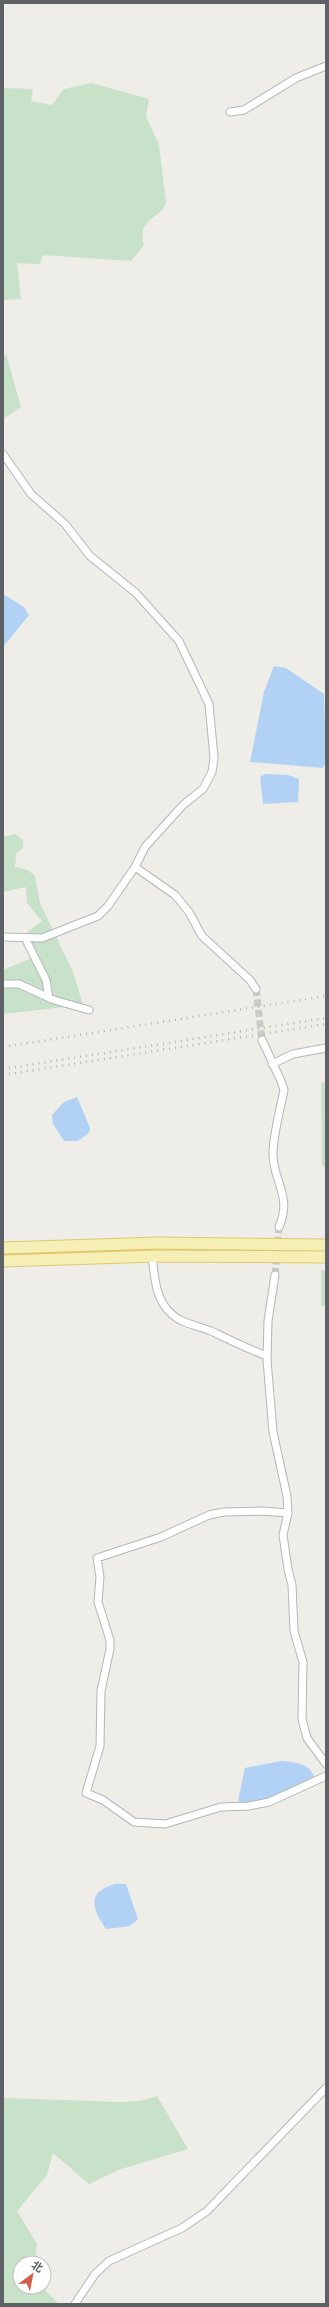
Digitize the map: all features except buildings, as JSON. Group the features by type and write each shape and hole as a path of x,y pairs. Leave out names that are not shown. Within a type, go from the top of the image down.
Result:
{"main road":[{"path":"3,1248 164,1243 326,1245"},
{"path":"3,1261 152,1256 326,1257"}],"street":[{"path":"230,112 244,110 296,78 326,66"},
{"path":"3,454 33,496 65,524 90,556 136,593 179,640 209,704 214,758 211,776 203,788 183,805 145,847 135,866 108,906 98,916 42,938 3,937"},
{"path":"135,866 179,899 189,912 202,936 250,980 256,989"},
{"path":"25,938 46,980 49,998"},
{"path":"3,984 19,984 49,998 89,1010"},
{"path":"262,1040 284,1090 273,1152 285,1201 284,1214 279,1227"},
{"path":"272,1064 293,1054 326,1048"},
{"path":"152,1256 157,1293 169,1311 186,1322 267,1356"},
{"path":"275,1275 268,1321 267,1356 273,1432 287,1496 288,1513 284,1535 288,1569 292,1585 294,1631 303,1662 302,1719 307,1738 326,1764"},
{"path":"288,1513 231,1512 209,1515 161,1537 97,1558 100,1577 98,1602 110,1640 110,1649 101,1691 100,1746 86,1794 103,1800 134,1822 165,1824 221,1807 249,1806 269,1802 326,1776"},
{"path":"75,2304 95,2274 109,2261 182,2228 207,2211 326,2088"}],"green space":[{"path":"91,83 149,99 146,116 159,145 166,203 159,213 146,224 143,229 142,236 144,245 131,261 43,255 40,264 17,263 21,299 3,300 3,88 33,89 31,101 52,105 64,89"},
{"path":"6,354 21,407 3,419 3,357"},
{"path":"15,834 23,840 23,848 16,854 15,867 28,870 35,876 40,903 73,972 83,1005 3,1014 3,970 37,956 27,932 42,921 27,903 26,887 3,892 3,837"},
{"path":"326,1082 326,1167 322,1166 321,1083"},
{"path":"321,1270 326,1271 326,1306 321,1306"},
{"path":"157,2096 188,2149 121,2169 89,2184 53,2153 47,2175 17,2211 37,2244 36,2255 12,2255 12,2295 50,2295 59,2304 3,2304 3,2098 121,2102 140,2101"}],"water":[{"path":"3,594 24,607 29,615 3,647"},
{"path":"274,666 286,668 324,694 326,761 323,768 250,762 264,692"},
{"path":"265,774 288,775 299,779 298,802 263,804 260,777"},
{"path":"77,1097 90,1128 89,1133 78,1141 64,1141 53,1124 52,1115 64,1102"},
{"path":"281,1761 305,1766 309,1768 314,1776 271,1799 244,1803 238,1801 245,1768"},
{"path":"115,1884 126,1884 138,1919 130,1926 106,1929 97,1915 94,1902 99,1892 106,1887"}],"tunnel":[{"path":"256,989 262,1040"},
{"path":"275,1275 279,1227"}],"railway":[{"path":"3,1047 326,996"},
{"path":"3,1069 326,1018"},
{"path":"3,1075 326,1024"}]}
